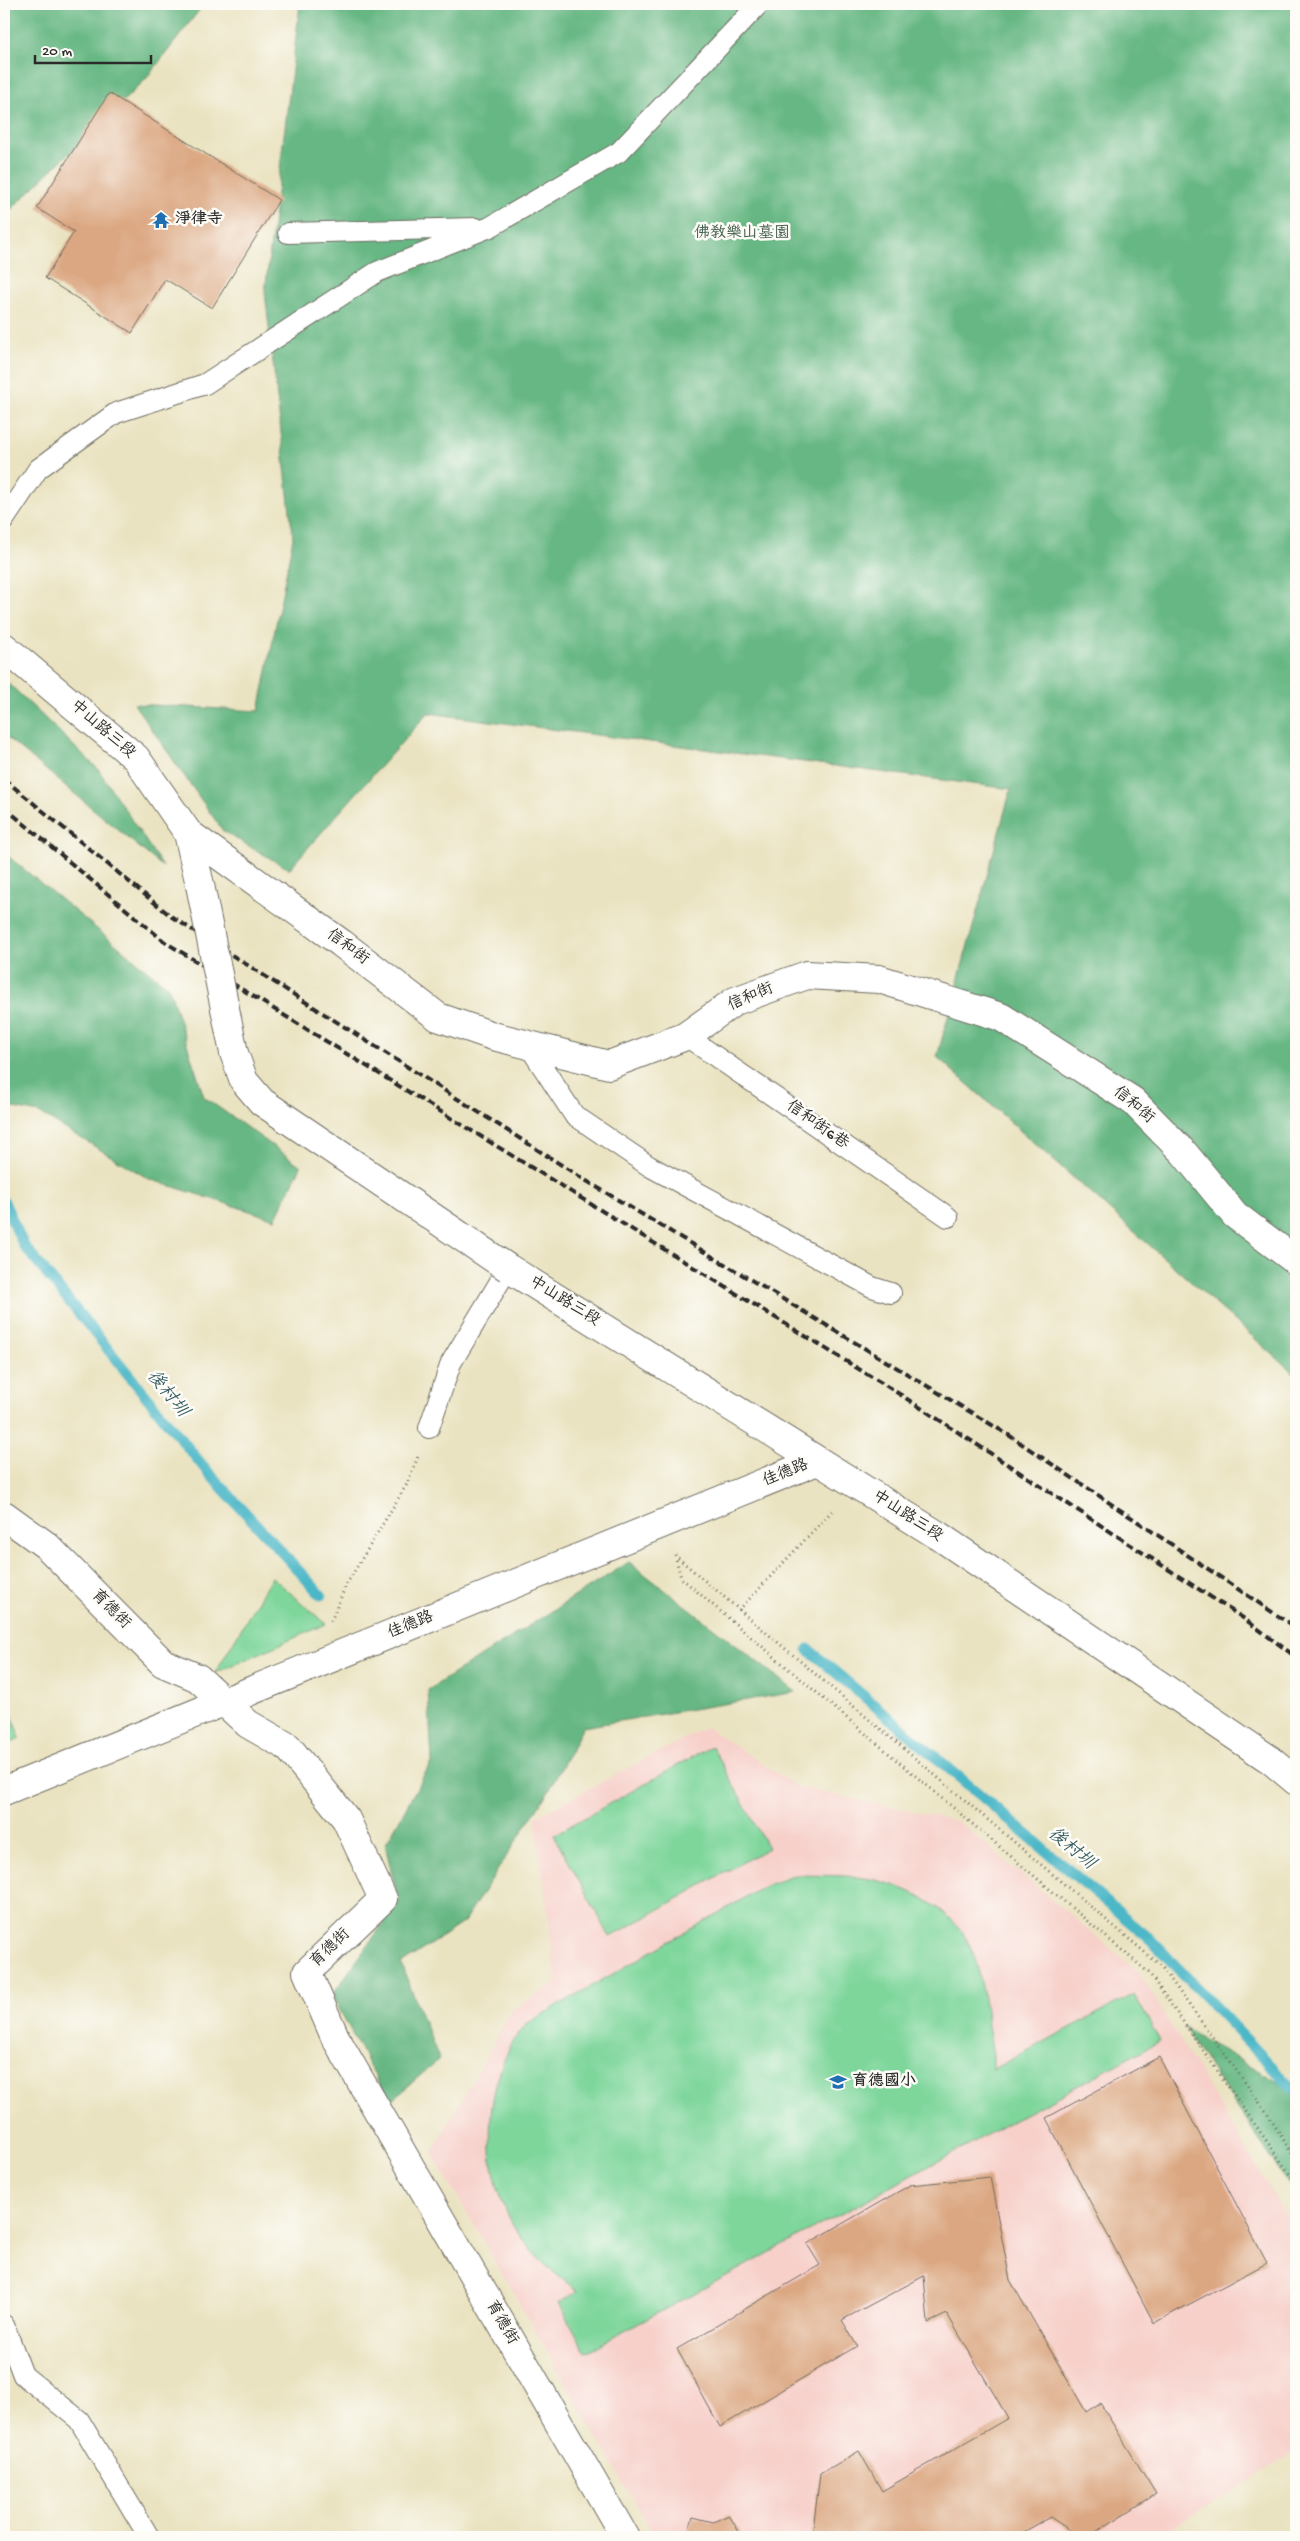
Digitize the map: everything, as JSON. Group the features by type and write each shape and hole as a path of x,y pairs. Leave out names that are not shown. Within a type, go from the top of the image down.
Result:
{"street":[{"name":"中山路三段","path":"4,647 136,758 188,833 234,1053 244,1081 262,1102 508,1268 857,1484 1272,1761 1296,1781"},
{"name":"信和街","path":"188,833 341,943 438,1017 493,1036 609,1065 686,1036 736,1001 807,976 879,980 1001,1017 1133,1101 1184,1153 1235,1216 1296,1261"},
{"name":"佳德路","path":"4,1791 817,1461"},
{"name":"育德街","path":"4,1515 47,1546 163,1663 198,1678 248,1724 288,1747 346,1819 383,1899 307,1972 335,2037 626,2537"}],"lane":[{"path":"4,520 38,469 116,414 206,384 377,272 490,228 619,152 760,4"},
{"path":"288,233 490,228"},
{"name":"信和街6巷","path":"686,1036 948,1217"},
{"path":"527,1043 574,1115 649,1166 872,1287 891,1293"},
{"path":"429,1428 452,1363 508,1268"},
{"path":"4,2325 23,2375 79,2420 149,2537"}],"path":[{"path":"312,1667 346,1585 407,1484 429,1428"},
{"path":"739,1610 857,1484"},
{"path":"672,1551 677,1558 1161,1966 1265,2110 1296,2160"},
{"path":"677,1558 681,1578 1149,1973 1296,2183"}],"shaded area":[{"name":"育德國小","path":"706,1727 798,1787 957,1821 1139,1972 1296,2232 1296,2451 1158,2537 655,2537 432,2153 512,2010 557,1983 535,1817"}],"green space":[{"path":"4,4 204,4 146,79 4,216"},
{"name":"佛教樂山墓園","path":"300,4 1296,4 1296,1375 937,1057 1011,789 428,713 289,869 223,831 134,704 259,711 293,538 265,292"},
{"path":"4,679 98,769 163,867 4,735"},
{"path":"4,853 169,988 204,1097 301,1166 275,1219 149,1179 39,1113 4,1106"},
{"path":"629,1562 796,1692 583,1727 551,1787 464,1922 401,1964 439,2059 389,2103 332,1995 399,1902 385,1845 432,1761 428,1690"},
{"path":"272,1577 326,1624 215,1673"},
{"path":"4,1691 20,1738 4,1745"},
{"path":"712,1746 768,1848 610,1937 554,1835"},
{"path":"796,1875 848,1876 879,1881 911,1892 939,1909 951,1919 962,1932 976,1962 984,1997 993,2055 993,2069 1134,1994 1160,2041 586,2352 559,2303 578,2291 559,2277 533,2253 518,2234 503,2203 496,2181 490,2136 491,2114 495,2091 509,2049 526,2024 767,1885"},
{"path":"1184,2028 1287,2087 1296,2080 1296,2195"}],"building":[{"name":"淨律寺","path":"109,93 279,200 212,308 165,279 132,333 45,278 74,232 37,208"},
{"path":"1159,2057 1267,2263 1154,2323 1046,2118"},
{"path":"990,2177 1010,2280 1086,2412 1100,2403 1156,2494 1088,2537 1080,2537 1050,2517 1015,2537 812,2537 820,2474 859,2451 882,2491 1008,2418 947,2314 928,2323 924,2276 842,2320 857,2346 720,2427 677,2349 820,2265 807,2244 910,2185"},
{"path":"729,2515 742,2537 686,2537 693,2517 713,2522"}],"waterway":[{"name":"後村圳","path":"4,1202 24,1246 207,1471 321,1595"},
{"name":"後村圳","path":"808,1649 1150,1939 1296,2092"}],"railway":[{"path":"4,779 172,917 585,1180 1007,1434 1296,1628"},
{"path":"4,807 165,942 901,1395 1246,1620 1296,1657"}],"place":[{"name":"淨律寺","path":"161,220"},
{"name":"育德國小","path":"838,2082"}]}
